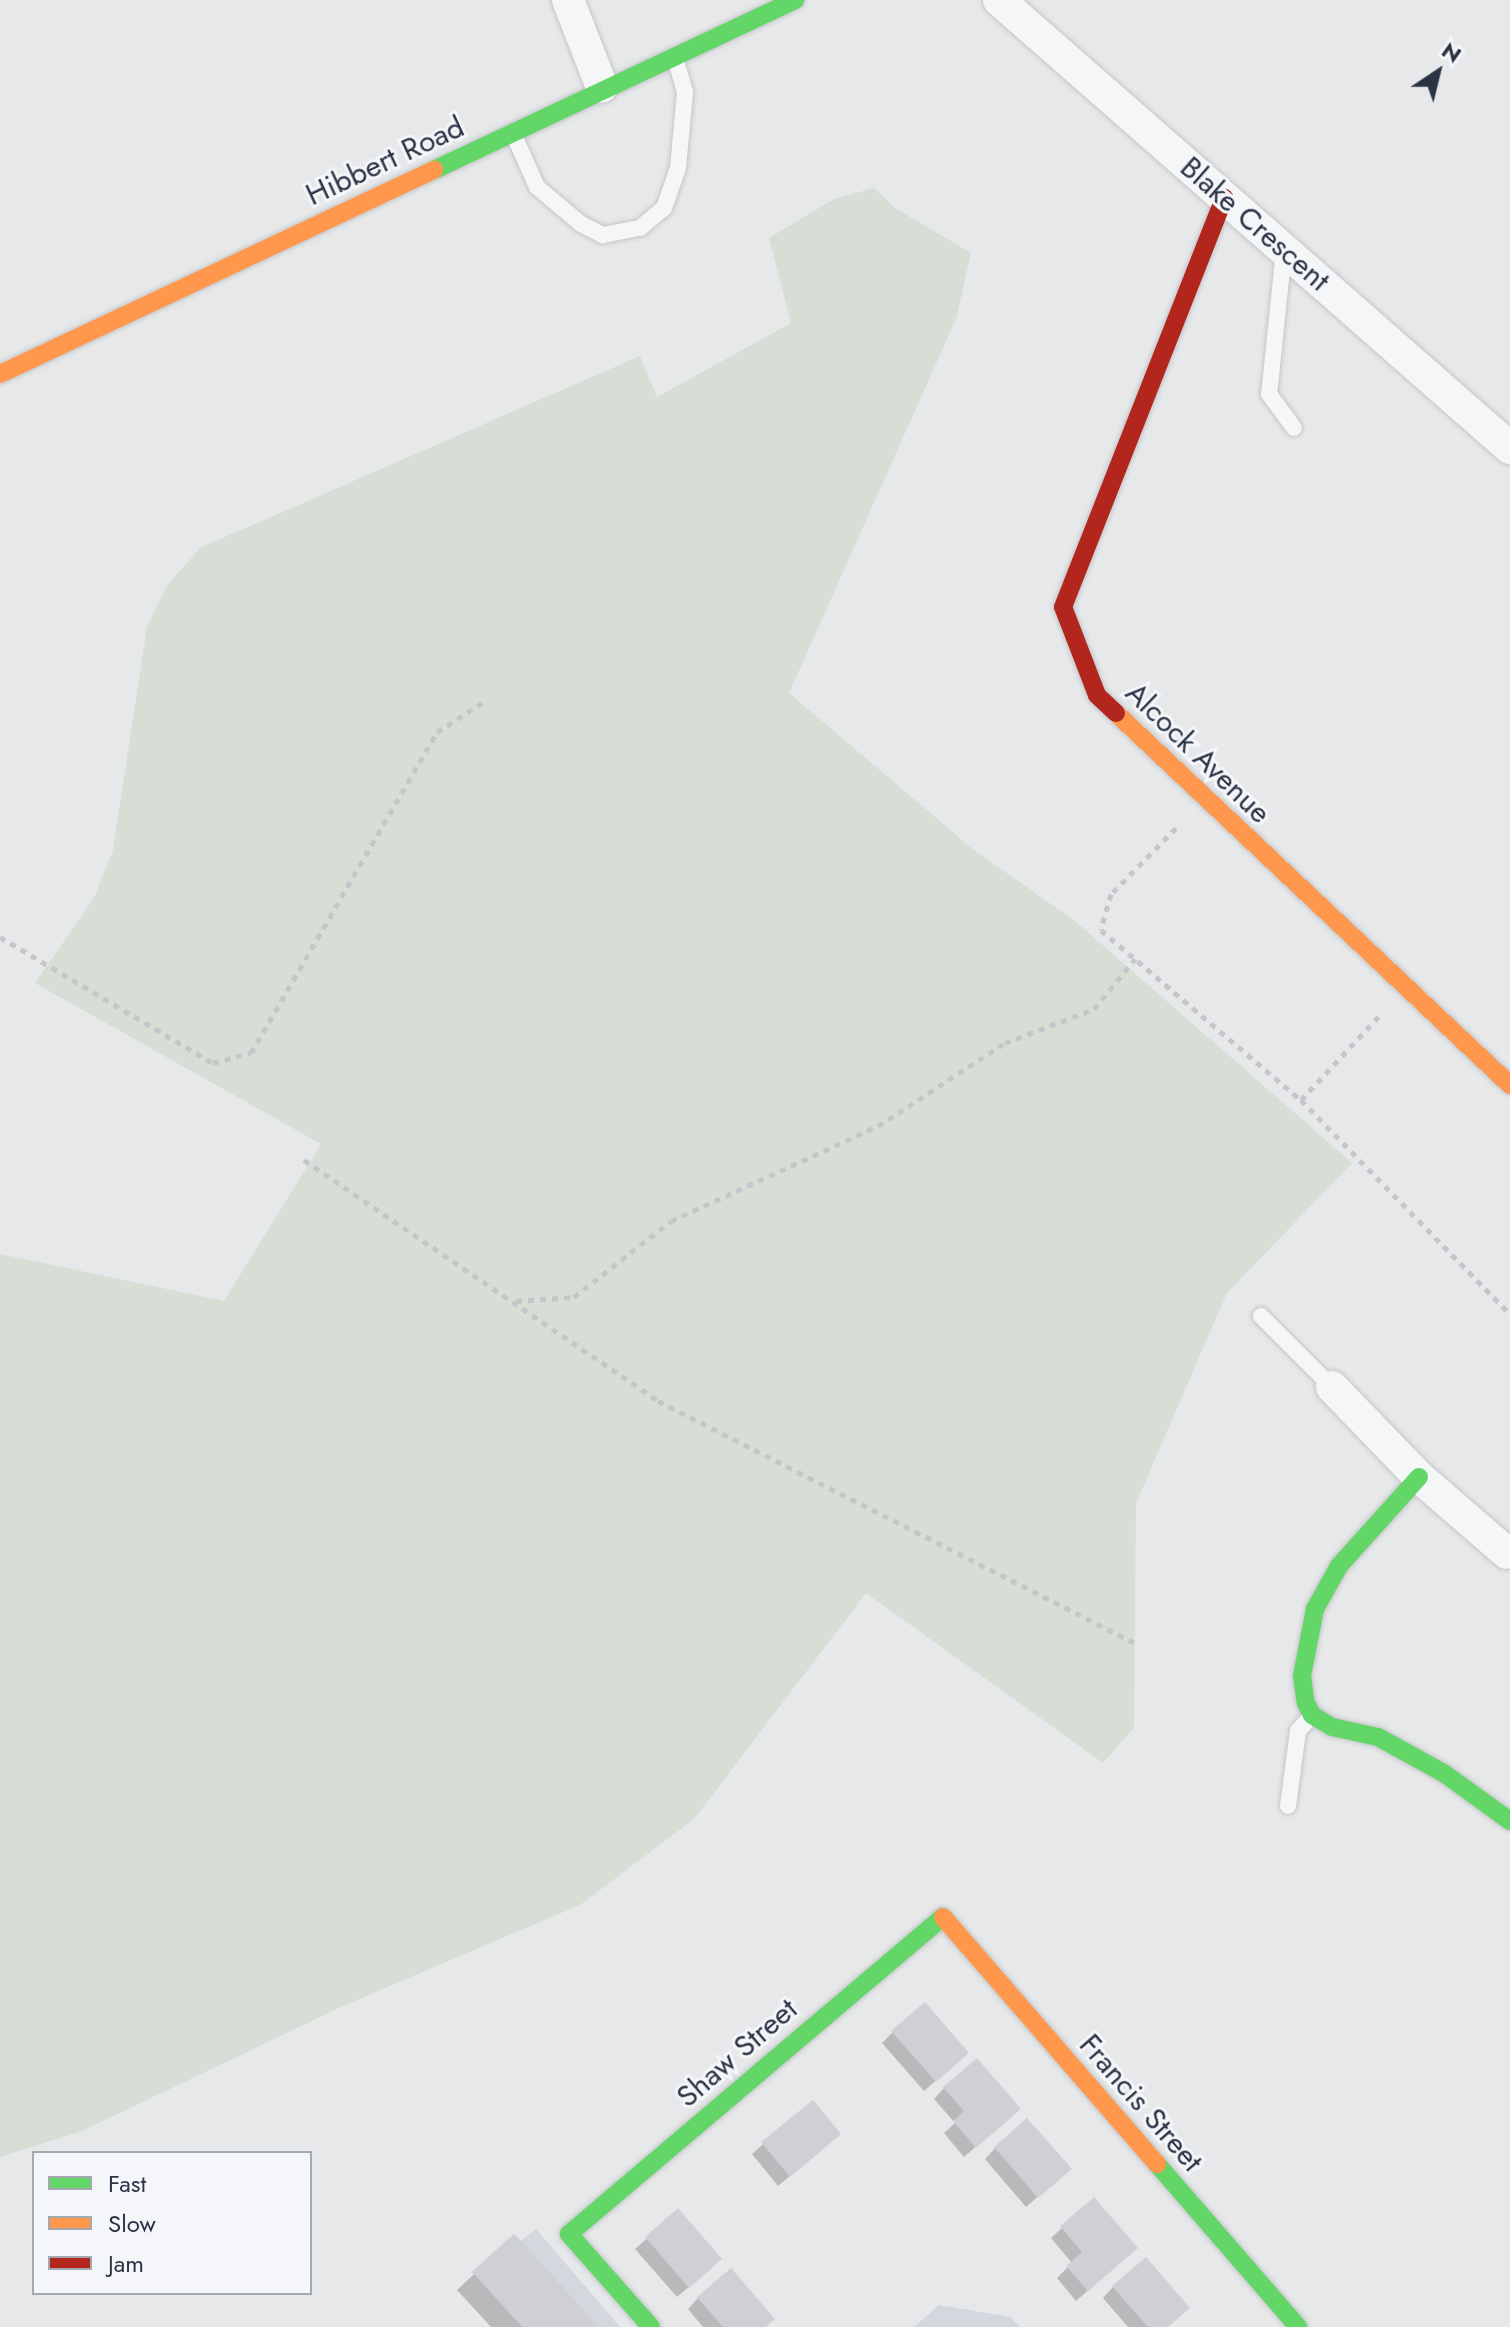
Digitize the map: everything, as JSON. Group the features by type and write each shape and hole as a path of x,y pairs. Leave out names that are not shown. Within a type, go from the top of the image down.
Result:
{"street":[{"path":"568,0 602,87"},
{"name":"Hibbert Road","path":"0,374 602,87 675,57 795,0"},
{"name":"Blake Crescent","path":"999,0 1510,448"},
{"name":"Alcock Avenue","path":"1224,198 1063,607 1097,695 1510,1085"},
{"path":"1332,1387 1419,1477 1509,1553"},
{"path":"1419,1477 1339,1566 1315,1609 1302,1676 1312,1715 1332,1727 1378,1737 1445,1774 1510,1821"},
{"name":"Shaw Street","path":"651,2327 569,2234 941,1915"},
{"name":"Francis Street","path":"941,1915 1298,2327"}],"lane":[{"path":"513,131 537,187 581,224 603,235 640,228 664,208 678,168 685,92 675,57"},
{"path":"1284,250 1269,394 1294,428"},
{"path":"1261,1316 1332,1387"},
{"path":"1288,1806 1298,1731 1312,1715"}],"path":[{"path":"0,937 213,1063 251,1053 437,732 482,703"},
{"path":"1205,798 1111,894 1101,930 1301,1100 1510,1314"},
{"path":"515,1301 574,1297 671,1221 878,1126 1005,1043 1094,1009 1135,959"},
{"path":"1301,1100 1406,988"},
{"path":"304,1160 658,1401 1133,1642"}],"shaded area":[{"path":"874,188 895,208 971,253 956,319 789,693 974,850 1075,921 1352,1163 1227,1293 1136,1503 1134,1728 1103,1763 866,1593 694,1819 580,1905 343,2006 82,2131 0,2157 0,1254 224,1301 321,1144 35,983 94,898 113,850 147,627 166,587 200,548 640,356 657,397 791,323 769,238 834,199"},
{"path":"536,2229 620,2327 522,2327 472,2272 514,2234 521,2241"},
{"path":"939,2305 1011,2317 1020,2327 914,2327"}],"building":[{"path":"925,2002 969,2053 936,2082 891,2031"},
{"path":"977,2058 1021,2109 976,2148 953,2121 964,2111 943,2087"},
{"path":"813,2100 841,2134 790,2177 761,2142"},
{"path":"1027,2118 1072,2169 1038,2198 994,2147"},
{"path":"1094,2197 1138,2248 1088,2291 1066,2266 1082,2252 1060,2226"},
{"path":"678,2208 722,2259 689,2288 645,2237"},
{"path":"514,2234 599,2327 522,2327 472,2272"},
{"path":"1146,2257 1190,2308 1168,2327 1148,2327 1112,2286"},
{"path":"731,2268 775,2319 766,2327 723,2327 697,2297"}],"traffic: fast":[{"path":"434,170 795,0"},
{"path":"1419,1477 1339,1566 1315,1609 1302,1676 1306,1703 1312,1715 1332,1727 1378,1737 1445,1774 1510,1821"},
{"path":"651,2327 569,2234 943,1917"},
{"path":"1157,2164 1298,2327"}],"traffic: slow":[{"path":"0,374 434,170"},
{"path":"1116,713 1510,1085"},
{"path":"943,1917 1157,2164"}],"traffic: jam":[{"path":"1116,713 1097,695 1063,607 1224,198"}]}
